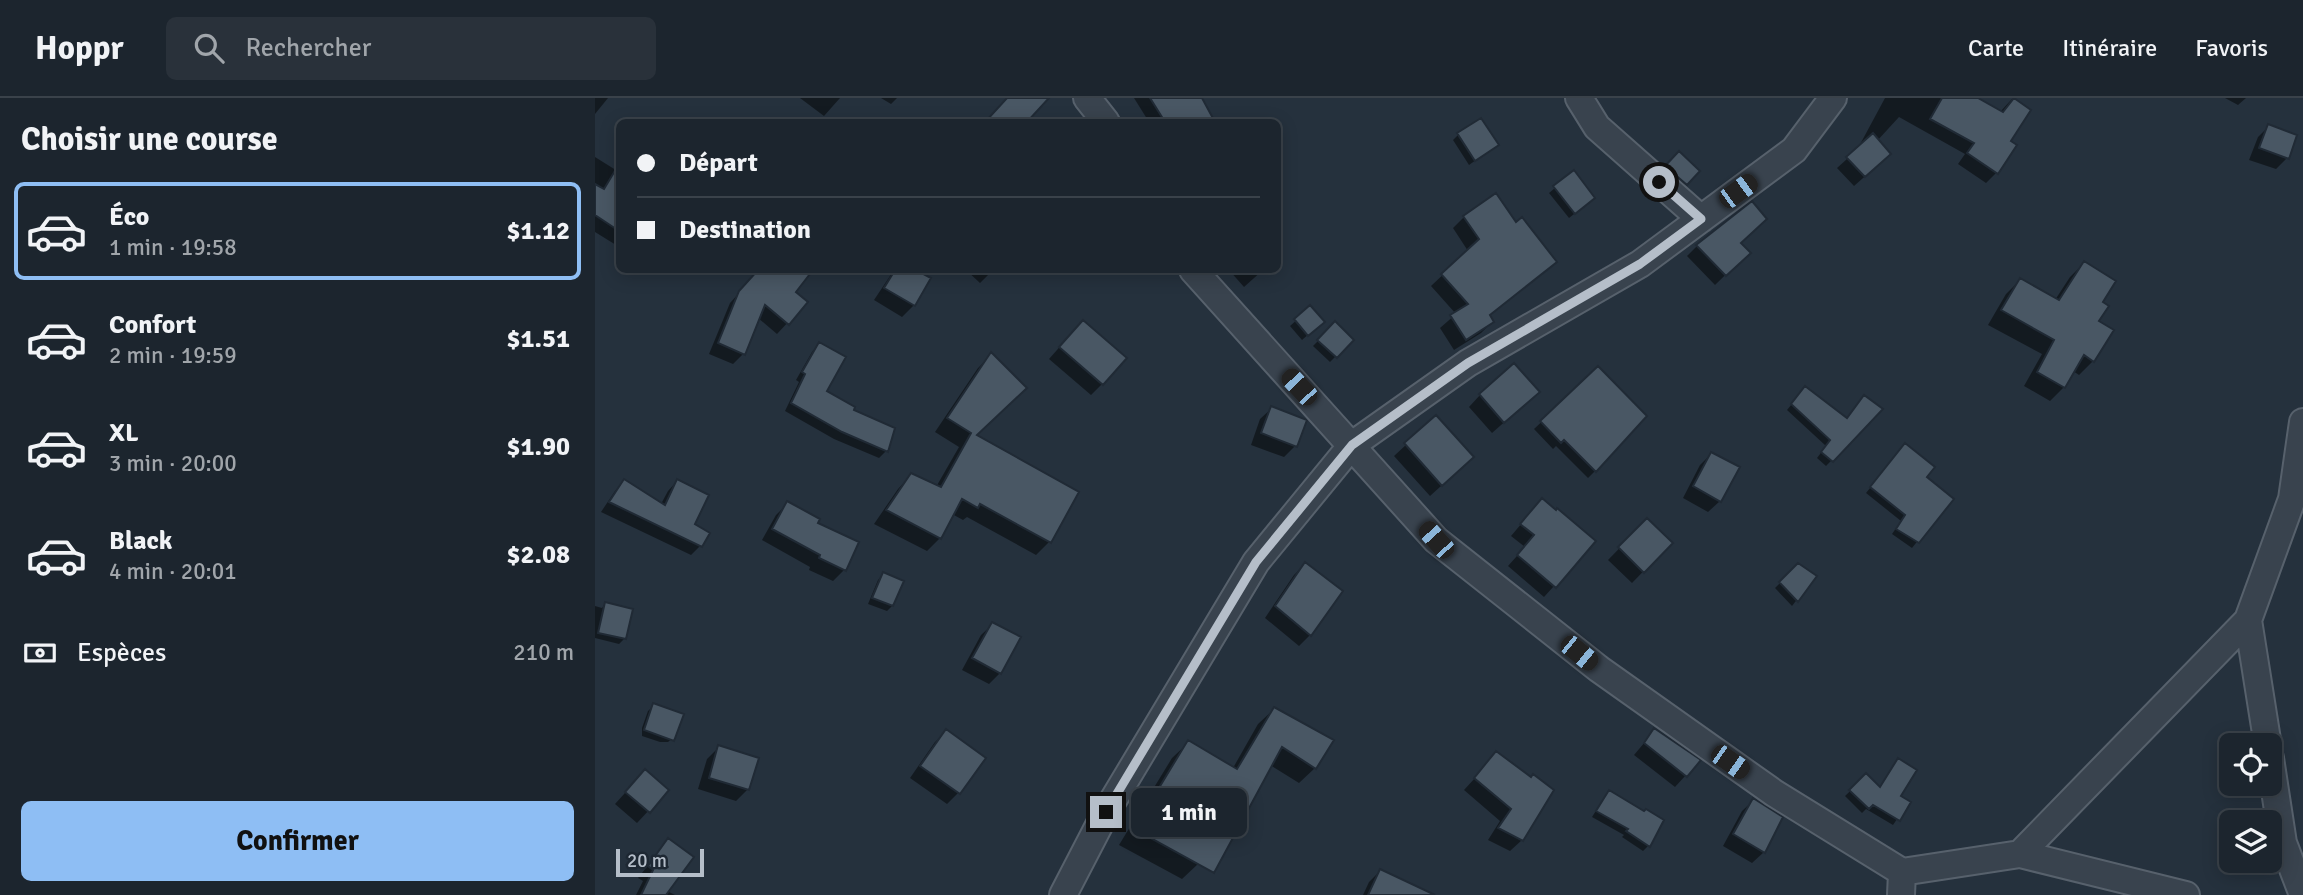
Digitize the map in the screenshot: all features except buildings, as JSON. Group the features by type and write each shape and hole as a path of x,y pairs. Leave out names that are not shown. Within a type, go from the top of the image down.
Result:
{"street":[{"path":"1087,98 1104,119"},
{"path":"1579,98 1597,127 1701,219"},
{"path":"1063,895 1106,812 1256,562 1352,445 1468,363 1640,264 1794,150 1833,98"},
{"path":"1196,273 1436,540 1599,670 1901,883 2020,854 2186,895"},
{"path":"2020,854 2248,620 2292,499 2303,422"},
{"path":"2248,620 2266,733"},
{"path":"2276,796 2283,843 2303,895"}],"route":[{"path":"1106,812 1256,562 1352,445 1468,363 1640,264 1701,219 1659,182"}]}
